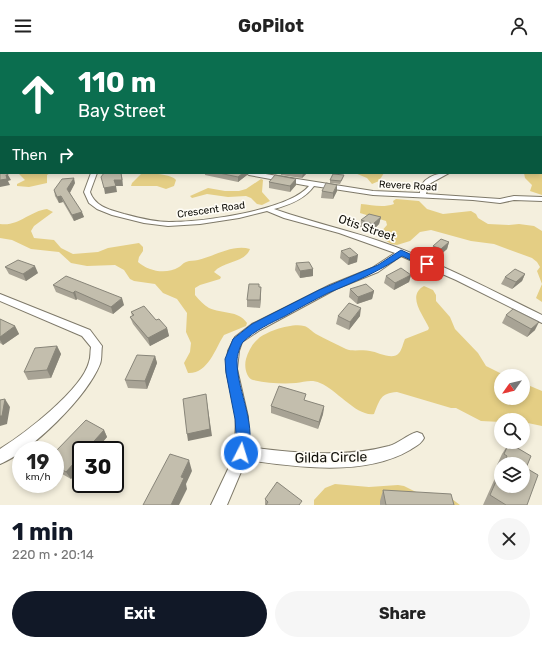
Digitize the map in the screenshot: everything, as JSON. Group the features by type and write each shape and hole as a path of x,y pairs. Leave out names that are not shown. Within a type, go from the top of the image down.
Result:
{"street":[{"name":"Crescent Road","path":"94,174 87,192 93,203 115,213 144,221 167,224 199,222 268,209 302,195 313,184"},
{"name":"Revere Road","path":"255,174 373,193 473,198 500,201 514,198 542,199"},
{"path":"423,196 422,188 424,184 444,174"},
{"name":"Otis Street","path":"268,209 359,236 401,252 542,318"},
{"path":"219,505 237,466 241,453 243,434 242,419 232,373 231,359 237,342 250,330 333,287 375,270 401,252"},
{"path":"0,297 86,333 95,341 98,352 92,371 75,394 36,432 0,457"},
{"name":"Gilda Circle","path":"241,453 272,457 340,459 382,454 400,448 417,438"}],"shaded area":[{"path":"19,174 48,174 47,175 47,183 29,187 17,186 17,184 25,180"},
{"path":"141,174 166,175 176,180 174,186 166,189 157,186 131,186"},
{"path":"357,174 383,174 379,181 372,184 367,178"},
{"path":"524,174 542,174 542,195 530,191 532,185 525,178"},
{"path":"261,179 263,180 262,192 270,201 262,205 257,204 251,198 246,196 228,197 207,194 192,198 190,196 208,188 225,191 239,191 246,189"},
{"path":"396,199 419,201 427,209 443,214 471,211 476,214 478,218 488,224 519,224 534,226 542,231 542,284 537,271 540,267 537,262 532,258 494,244 471,241 431,230 420,232 410,241 397,245 391,244 380,237 380,233 387,225 386,221 360,213 361,204 386,206 394,204 393,201"},
{"path":"47,209 53,212 34,226 31,231 34,238 54,240 61,248 73,254 98,252 108,248 139,243 143,247 143,251 138,262 147,268 157,271 169,271 188,261 198,260 231,249 250,249 244,257 218,268 214,272 221,277 220,279 195,288 195,295 209,308 239,316 247,323 246,326 224,335 206,365 195,372 188,373 184,363 190,352 191,343 186,332 187,313 177,299 163,293 155,284 130,279 124,270 115,265 87,266 71,263 59,252 31,249 12,240 0,238 0,224 13,223 41,210"},
{"path":"542,284 542,302 536,298"},
{"path":"424,286 433,290 436,295 436,301 450,317 455,329 478,353 486,366 494,370 494,405 530,405 530,386 542,391 542,426 530,423 530,413 494,413 494,422 481,421 456,408 451,408 397,392 387,394 381,398 374,414 367,414 354,407 326,386 314,381 269,383 253,380 247,374 245,368 246,359 250,348 256,341 262,336 273,331 299,325 309,328 316,334 349,350 367,350 389,356 396,355 401,350 405,339 428,330 429,328 416,301 416,295"},
{"path":"335,484 369,487 404,486 420,494 437,493 448,496 460,505 314,505 314,500 325,488"}],"building":[{"path":"0,174 8,174 6,175 7,179 0,180"},
{"path":"103,174 121,174 122,180 114,180 116,186 104,188 101,177"},
{"path":"224,174 242,174 238,177"},
{"path":"333,174 344,175 341,181 330,180"},
{"path":"275,175 296,179 290,186 269,182"},
{"path":"74,178 67,189 82,212 72,215 61,196 57,197 54,190 62,179"},
{"path":"326,183 337,185 333,193 322,191"},
{"path":"369,214 381,217 373,224 361,220"},
{"path":"441,239 449,242 441,249 433,246"},
{"path":"350,248 358,255 349,258 341,251"},
{"path":"18,260 35,266 23,274 5,267"},
{"path":"309,262 313,269 300,271 296,263"},
{"path":"401,268 411,275 395,283 386,276"},
{"path":"515,269 525,274 516,282 505,277"},
{"path":"66,276 122,298 111,307 75,291 73,293 53,285"},
{"path":"249,284 259,284 259,287 261,287 260,300 247,300"},
{"path":"366,284 374,291 358,297 350,289"},
{"path":"349,303 361,308 350,322 338,316"},
{"path":"144,306 156,320 159,319 167,328 148,338 130,317 134,315 131,312"},
{"path":"513,309 539,322 531,329 506,315"},
{"path":"0,319 15,326 0,337"},
{"path":"57,346 47,370 24,372 35,348"},
{"path":"137,355 155,356 145,381 125,380"},
{"path":"279,386 306,394 304,400 324,406 319,422 271,406"},
{"path":"206,394 210,429 187,434 183,399"},
{"path":"5,399 2,416 0,416 0,400"},
{"path":"86,420 104,430 94,441 72,441 72,465 66,472 64,471 64,443"},
{"path":"506,449 519,449 531,456 530,458 530,457 507,457 504,454"},
{"path":"170,454 189,460 181,477 184,478 171,505 143,505"},
{"path":"530,470 538,475 527,505 506,505 490,495 494,486 494,493 530,493"},
{"path":"277,482 302,501 299,505 266,505 268,502 265,499"},
{"path":"383,490 451,494 454,505 386,505"}],"route":[{"path":"241,453 243,434 242,419 232,373 231,359 233,350 240,338 256,326 323,292 381,267 401,252 427,264"}]}
